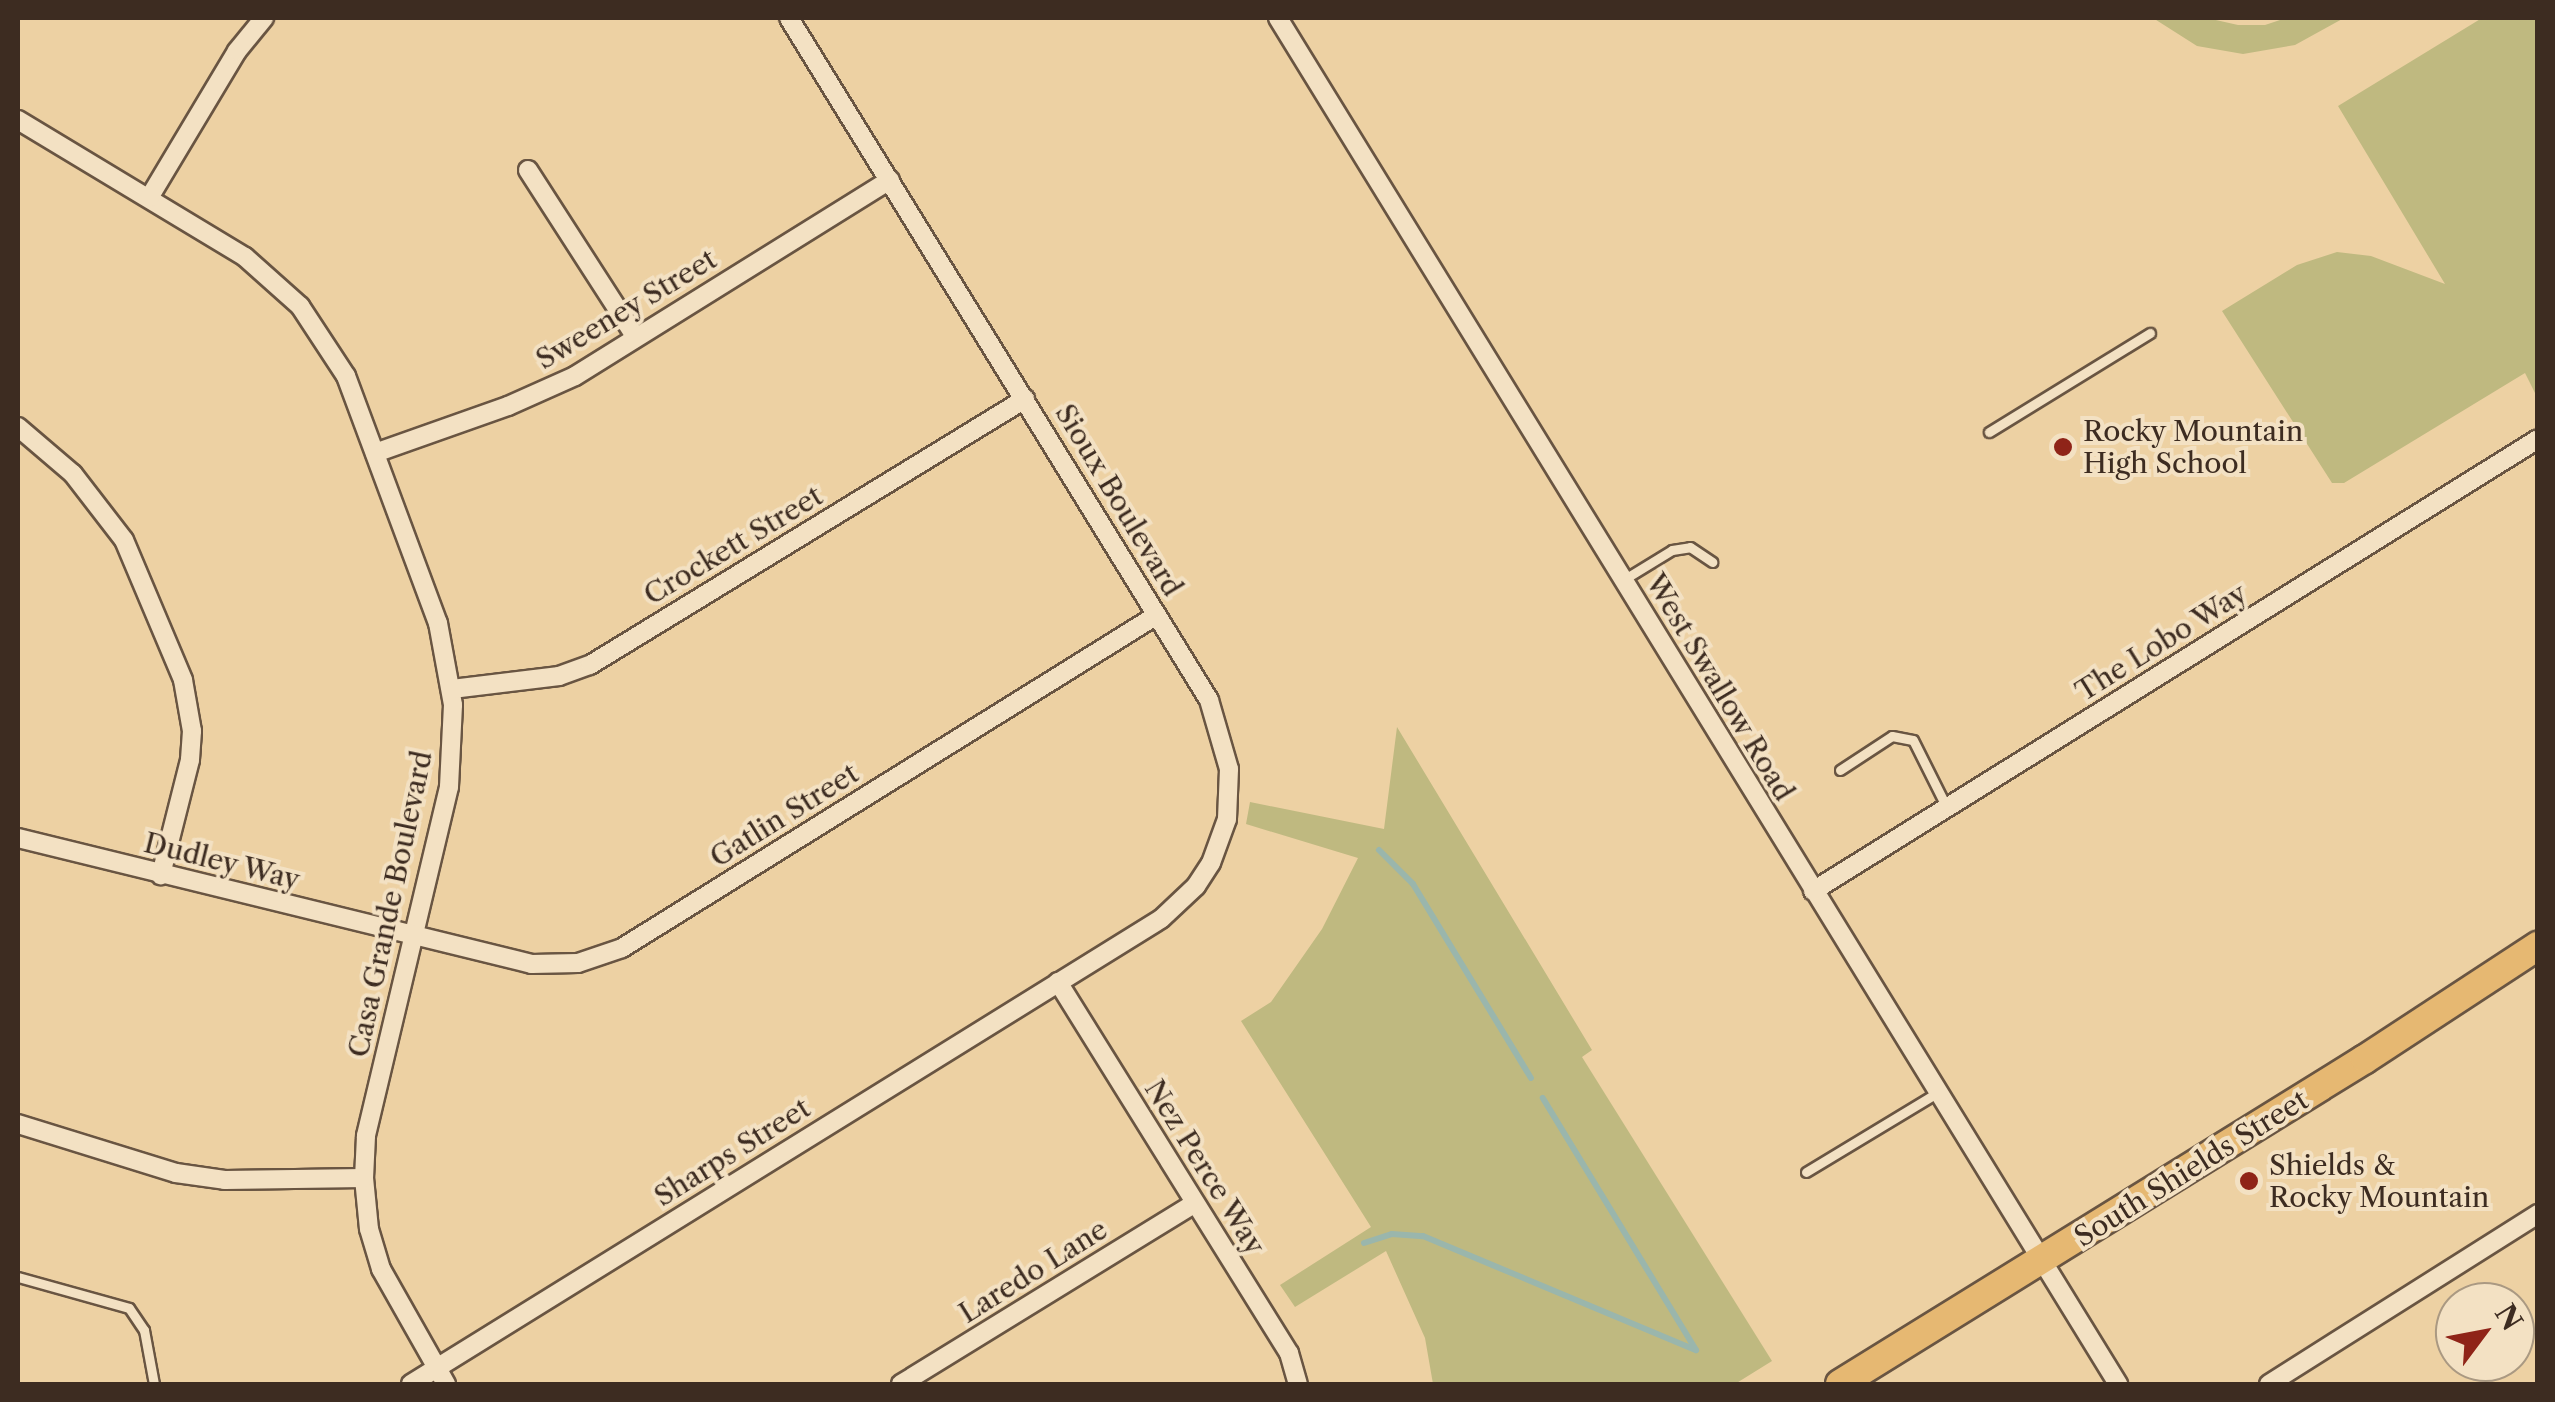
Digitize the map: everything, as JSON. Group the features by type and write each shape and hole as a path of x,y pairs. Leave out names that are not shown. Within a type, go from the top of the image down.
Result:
{"main road":[{"name":"South Shields Street","path":"1840,1384 2042,1262 2538,946"}],"street":[{"path":"149,198 237,51 264,18"},
{"name":"Sioux Boulevard","path":"789,18 1209,700 1224,739 1229,769 1227,819 1211,863 1178,905 1058,982"},
{"name":"West Swallow Road","path":"1278,18 2118,1384"},
{"name":"Casa Grande Boulevard","path":"18,120 245,258 300,306 346,376 438,623 452,689 449,787 366,1136 364,1178 369,1228 381,1269 441,1376"},
{"path":"528,170 635,336"},
{"name":"Sweeney Street","path":"375,453 534,396 575,376 890,180"},
{"name":"Crockett Street","path":"452,689 559,676 590,665 1025,398"},
{"path":"18,427 73,474 124,540 142,574 182,680 192,732 190,760 162,874"},
{"name":"The Lobo Way","path":"1812,891 2538,440"},
{"name":"Gatlin Street","path":"414,936 532,964 578,963 612,952 1157,614"},
{"name":"Dudley Way","path":"18,838 414,936"},
{"name":"Nez Perce Way","path":"1058,982 1289,1352 1298,1384"},
{"name":"Sharps Street","path":"410,1384 441,1376 1058,982"},
{"path":"18,1124 176,1173 225,1180 364,1178"},
{"name":"Laredo Lane","path":"901,1384 1194,1204"},
{"path":"2270,1384 2538,1214"}],"lane":[{"path":"1989,432 2150,333"},
{"path":"1622,580 1672,550 1690,548 1712,562"},
{"path":"1840,770 1892,736 1914,740 1946,808"},
{"path":"1806,1172 1937,1093"},
{"path":"18,1278 129,1308 144,1330 154,1384"}],"shaded area":[{"path":"2153,18 2207,18 2238,25 2265,25 2286,18 2344,18 2295,45 2243,54 2197,46"},
{"path":"2482,18 2537,18 2537,397 2525,373 2344,483 2332,483 2222,311 2297,265 2337,252 2371,256 2445,284 2338,106"},
{"path":"1397,727 1592,1050 1582,1057 1772,1361 1735,1384 1433,1384 1425,1338 1386,1251 1295,1307 1280,1285 1371,1227 1241,1021 1271,1002 1322,929 1358,858 1246,824 1250,802 1384,829"}],"waterway":[{"path":"1379,850 1413,884 1531,1078"},
{"path":"1364,1243 1392,1234 1423,1236 1696,1350 1543,1098"}],"place":[{"name":"Rocky Mountain High School","path":"2063,447"},
{"name":"Shields & Rocky Mountain","path":"2249,1181"}]}
